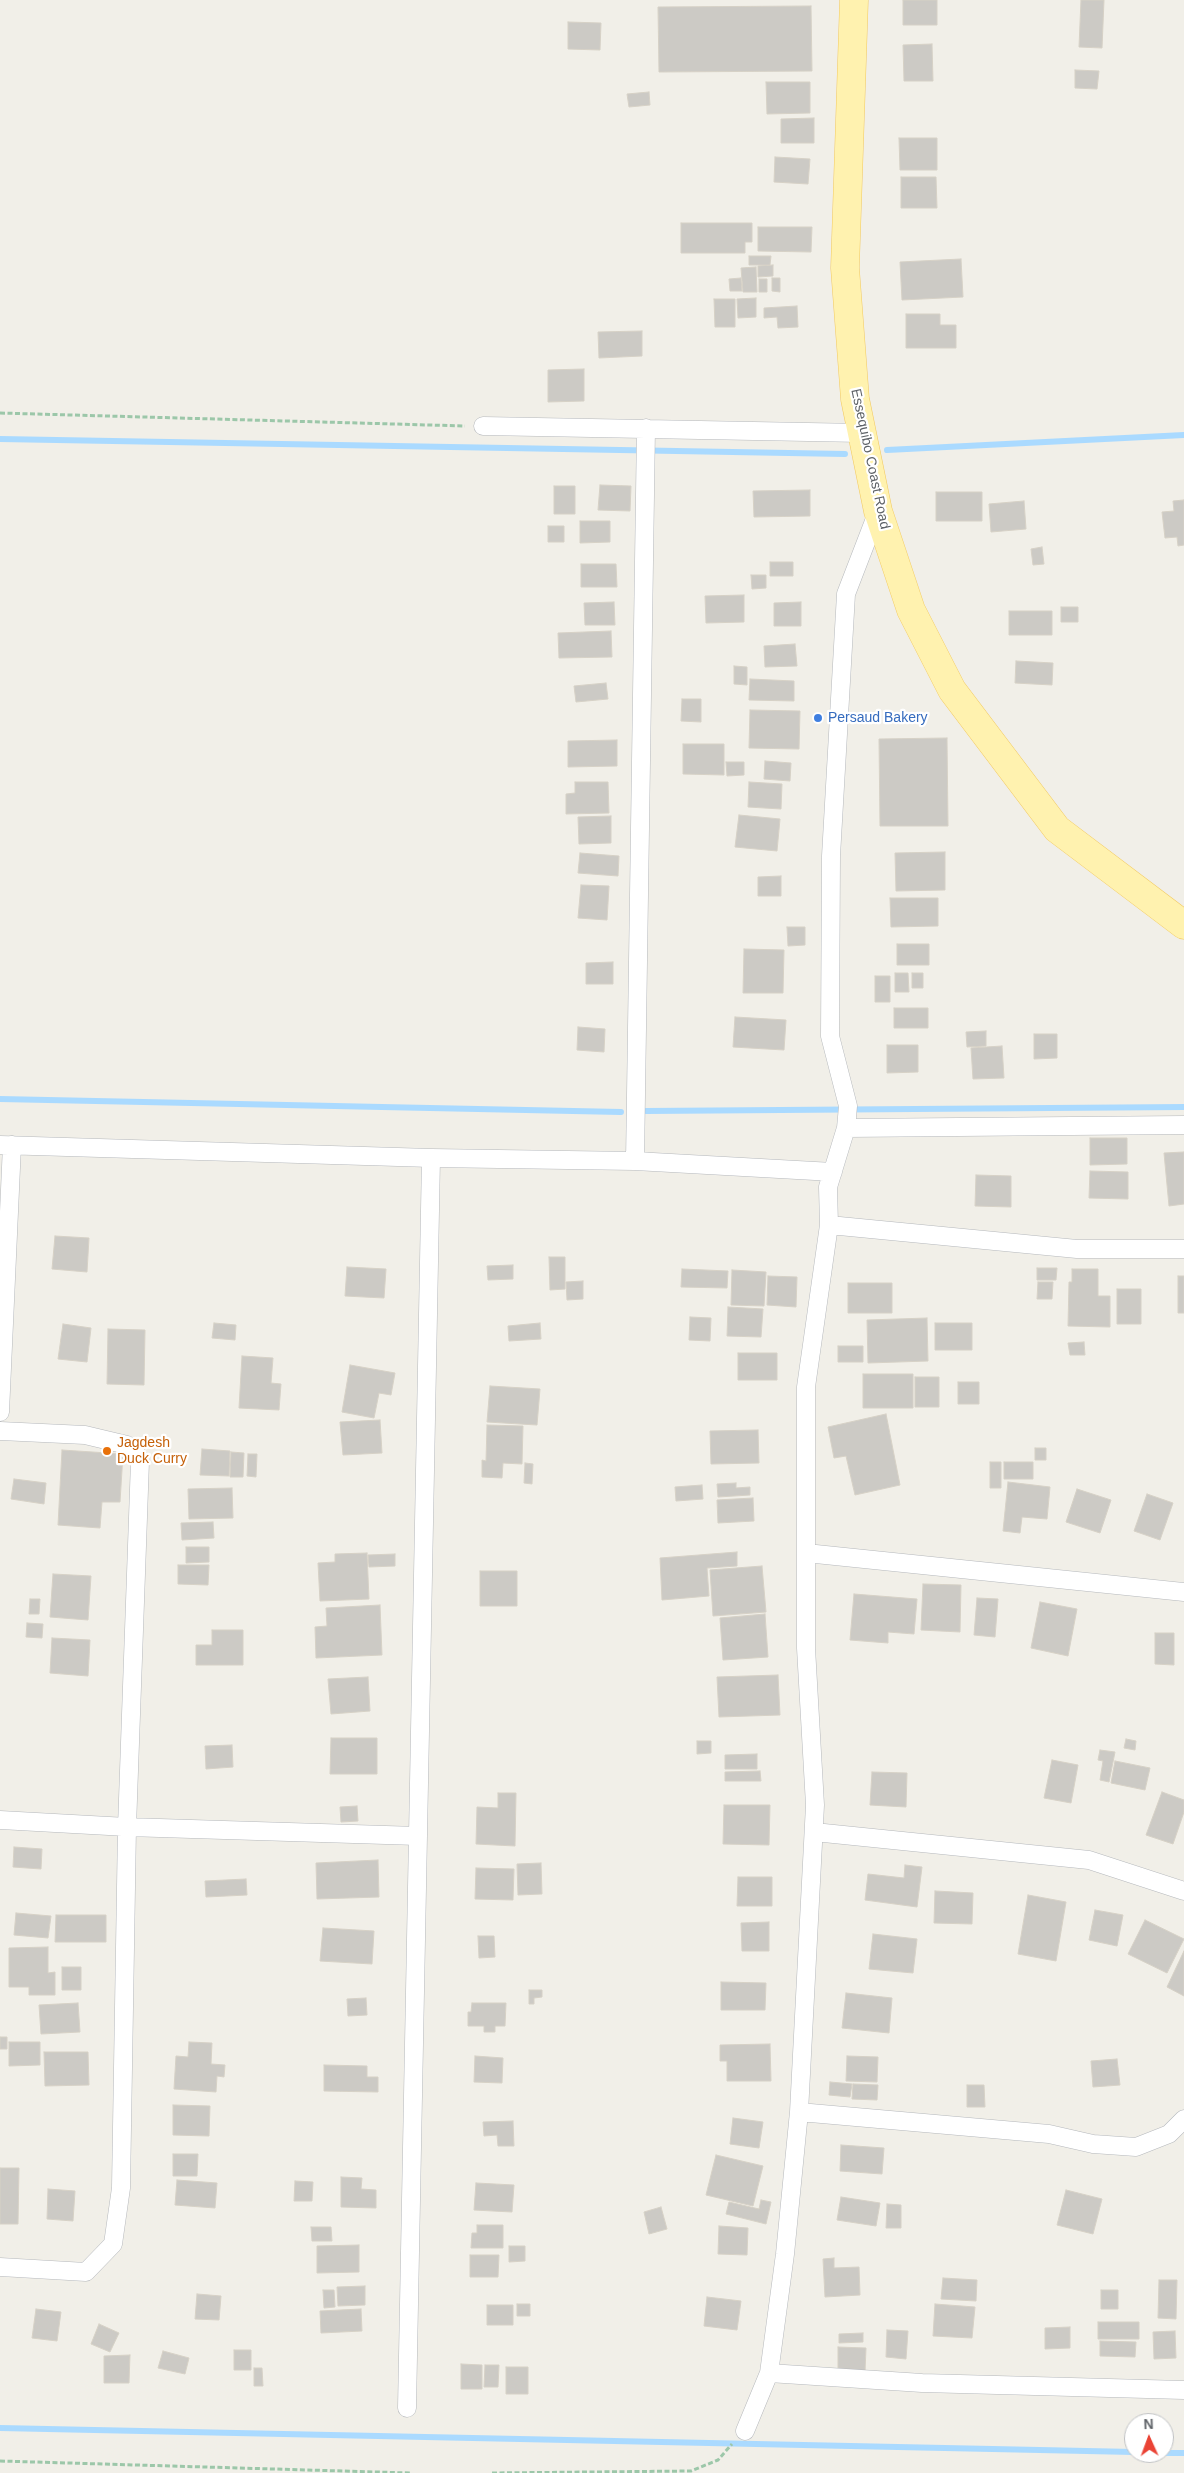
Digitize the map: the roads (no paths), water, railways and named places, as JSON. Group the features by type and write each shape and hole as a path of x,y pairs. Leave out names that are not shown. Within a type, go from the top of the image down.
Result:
{"main road":[{"name":"Essequibo Coast Road","path":"854,0 845,268 855,400 878,511 911,610 952,690 1057,829 1184,925"}],"street":[{"path":"483,426 646,432 862,434"},
{"path":"634,1161 646,432"},
{"path":"745,2431 769,2373 785,2254 799,2112 815,1804 806,1648 806,1387 829,1225 828,1187 846,1128 848,1106 830,1036 832,846 846,594 878,511"},
{"path":"846,1128 1184,1125"},
{"path":"0,1412 6,1145 431,1158 634,1161 833,1172"},
{"path":"406,2408 431,1158"},
{"path":"829,1225 1077,1249 1184,1249"},
{"path":"0,1431 85,1434 127,1445 135,1451 140,1461 127,1827 121,2188 113,2244 86,2272 0,2267"},
{"path":"806,1553 1184,1592"},
{"path":"0,1820 127,1827 418,1836"},
{"path":"814,1832 1089,1860 1184,1891"},
{"path":"799,2112 1049,2134 1093,2144 1136,2147 1169,2134 1184,2119"},
{"path":"769,2373 922,2383 1184,2390"}],"waterway":[{"path":"887,450 1184,435"},
{"path":"0,439 845,454"},
{"path":"0,1099 621,1112"},
{"path":"646,1111 1184,1107"},
{"path":"0,2428 1124,2452"},
{"path":"1174,2453 1184,2453"}],"place":[{"name":"Persaud Bakery","path":"818,718"},
{"name":"Jagdesh Duck Curry","path":"107,1451"}]}
